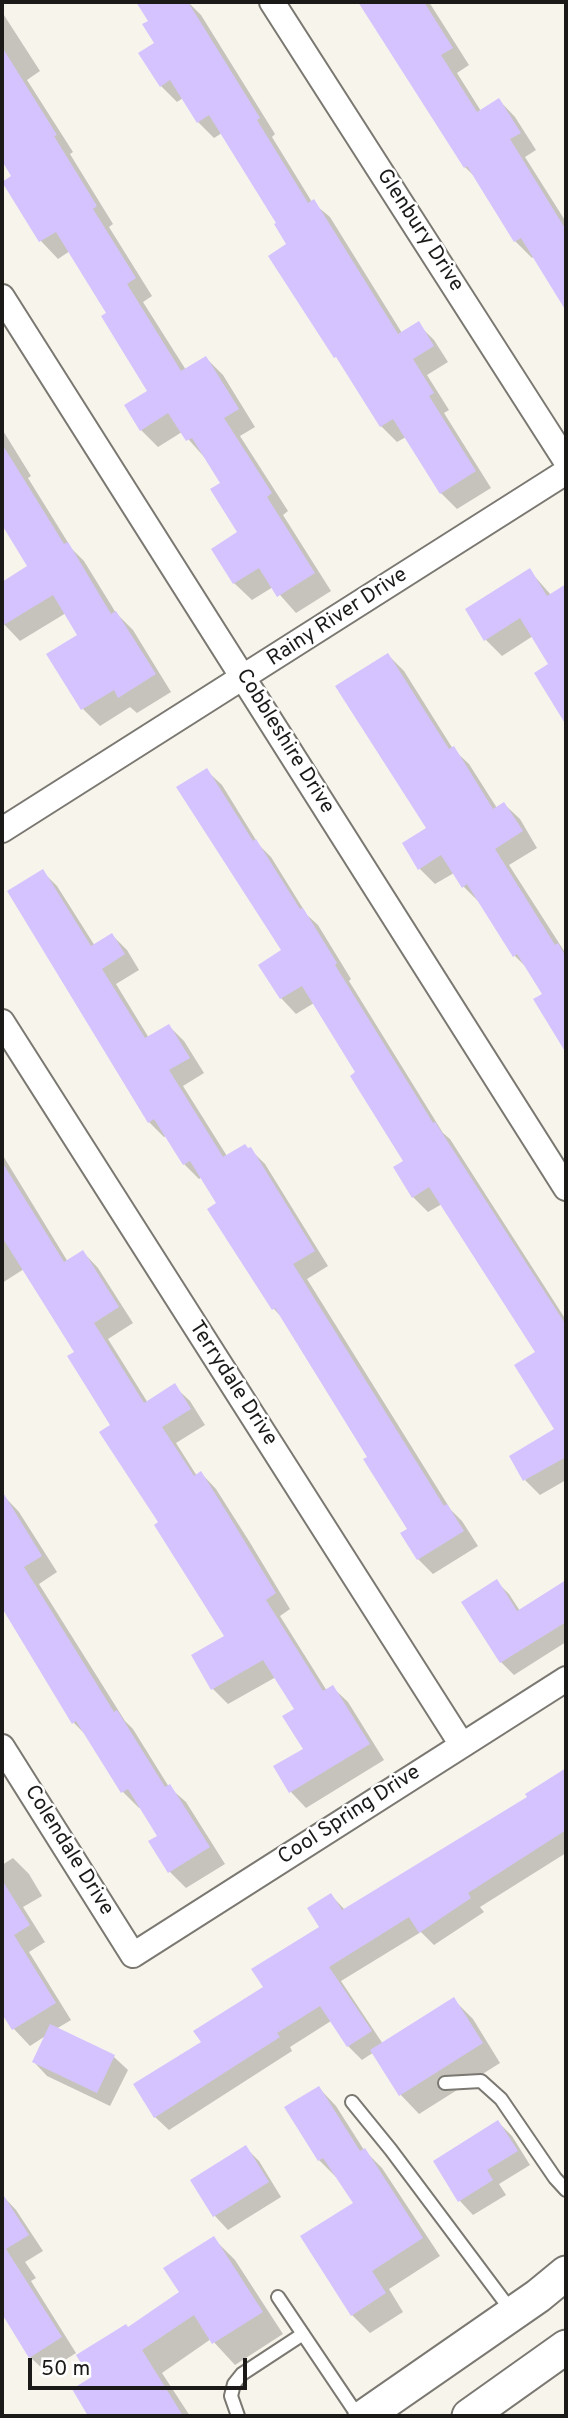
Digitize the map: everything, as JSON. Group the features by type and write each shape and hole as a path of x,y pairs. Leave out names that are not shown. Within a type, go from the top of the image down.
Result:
{"main road":[{"path":"375,2411 566,2273"},
{"path":"469,2416 566,2347"}],"street":[{"name":"Glenbury Drive","path":"272,2 566,461"},
{"name":"Cobbleshire Drive","path":"2,297 566,1188"},
{"name":"Rainy River Drive","path":"2,830 566,472"},
{"name":"Terrydale Drive","path":"2,1022 462,1745"},
{"name":"Cool Spring Drive","path":"133,1955 566,1679"},
{"name":"Colendale Drive","path":"2,1747 133,1955"}],"lane":[{"path":"445,2083 481,2081 500,2099 566,2190"},
{"path":"352,2102 513,2313"},
{"path":"278,2297 303,2334 375,2411"},
{"path":"239,2416 232,2396 234,2384 242,2374 303,2334"}],"building":[{"path":"136,2 188,2 260,118 257,120 308,203 314,199 398,334 419,321 434,346 413,359 434,393 429,396 476,471 440,494 393,419 380,427 268,256 286,244 274,224 276,223 209,115 197,123 170,80 160,87 138,53 154,43 142,24 148,21"},
{"path":"358,2 424,2 453,48 441,55 477,112 499,98 521,133 510,139 566,230 566,311 521,238 514,242 467,166 464,168"},
{"path":"2,47 97,206 93,209 136,278 127,284 181,371 206,356 239,409 224,418 272,493 267,497 315,573 277,597 259,568 233,584 211,549 237,532 210,489 220,483 192,438 186,441 168,413 140,431 124,405 147,391 101,316 106,313 56,232 39,242 2,182 11,176 2,161"},
{"path":"2,444 64,544 68,542 111,614 116,611 156,674 118,698 114,690 81,710 46,654 77,635 53,595 2,626 2,582 27,566 2,525"},
{"path":"530,568 547,596 566,584 566,725 534,673 548,664 520,618 484,641 465,609"},
{"path":"388,653 449,749 454,746 493,809 504,802 523,831 495,849 555,945 558,943 566,957 566,1053 533,999 542,994 517,954 513,957 467,884 462,888 441,855 418,870 402,843 426,828 335,686"},
{"path":"207,768 253,841 256,839 300,909 303,908 337,963 335,965 433,1123 435,1122 566,1325 566,1457 523,1481 509,1456 554,1429 514,1365 535,1352 429,1187 412,1198 393,1167 403,1161 350,1076 355,1072 302,986 280,999 258,965 281,950 176,787"},
{"path":"43,869 91,946 112,933 125,954 102,969 145,1038 169,1024 190,1058 169,1070 223,1157 245,1144 248,1148 251,1147 315,1251 293,1264 444,1506 447,1504 464,1531 417,1560 400,1533 407,1529 363,1459 367,1457 275,1308 272,1310 207,1209 216,1203 190,1161 183,1165 154,1119 148,1123 7,891"},
{"path":"2,1162 64,1262 83,1250 119,1307 94,1323 144,1403 175,1383 191,1409 162,1427 194,1476 201,1471 234,1524 276,1593 266,1600 323,1691 333,1685 370,1744 289,1793 273,1766 303,1749 282,1716 294,1709 263,1660 211,1690 191,1655 224,1636 154,1525 158,1522 99,1432 110,1425 67,1356 74,1352 2,1237"},
{"path":"2,1491 42,1556 24,1567 114,1712 117,1710 165,1787 170,1784 210,1847 168,1873 148,1841 157,1836 128,1789 121,1793 76,1721 72,1724 2,1608"},
{"path":"497,1579 517,1611 566,1580 566,1622 500,1663 461,1602"},
{"path":"566,1768 566,1830 468,1893 471,1898 419,1933 409,1917 329,1967 372,2031 347,2047 320,2006 277,2033 280,2037 154,2118 133,2084 201,2042 193,2031 263,1987 251,1969 319,1927 307,1908 331,1893 342,1910 527,1797 525,1794"},
{"path":"2,1880 30,1925 14,1935 56,2003 12,2030 2,2014"},
{"path":"454,1997 483,2043 399,2096 370,2050"},
{"path":"50,2024 115,2055 97,2093 32,2062"},
{"path":"319,2086 360,2151 365,2148 423,2238 372,2271 386,2293 351,2316 300,2236 353,2203 323,2158 318,2161 284,2107"},
{"path":"498,2120 518,2151 487,2170 493,2180 458,2202 433,2161"},
{"path":"246,2145 269,2182 213,2217 190,2180"},
{"path":"2,2193 29,2235 6,2249 62,2337 29,2358 2,2314"},
{"path":"214,2236 263,2312 212,2344 194,2315 142,2350 183,2416 88,2416 72,2389 90,2378 76,2355 126,2324 128,2327 179,2292 163,2268"}]}
